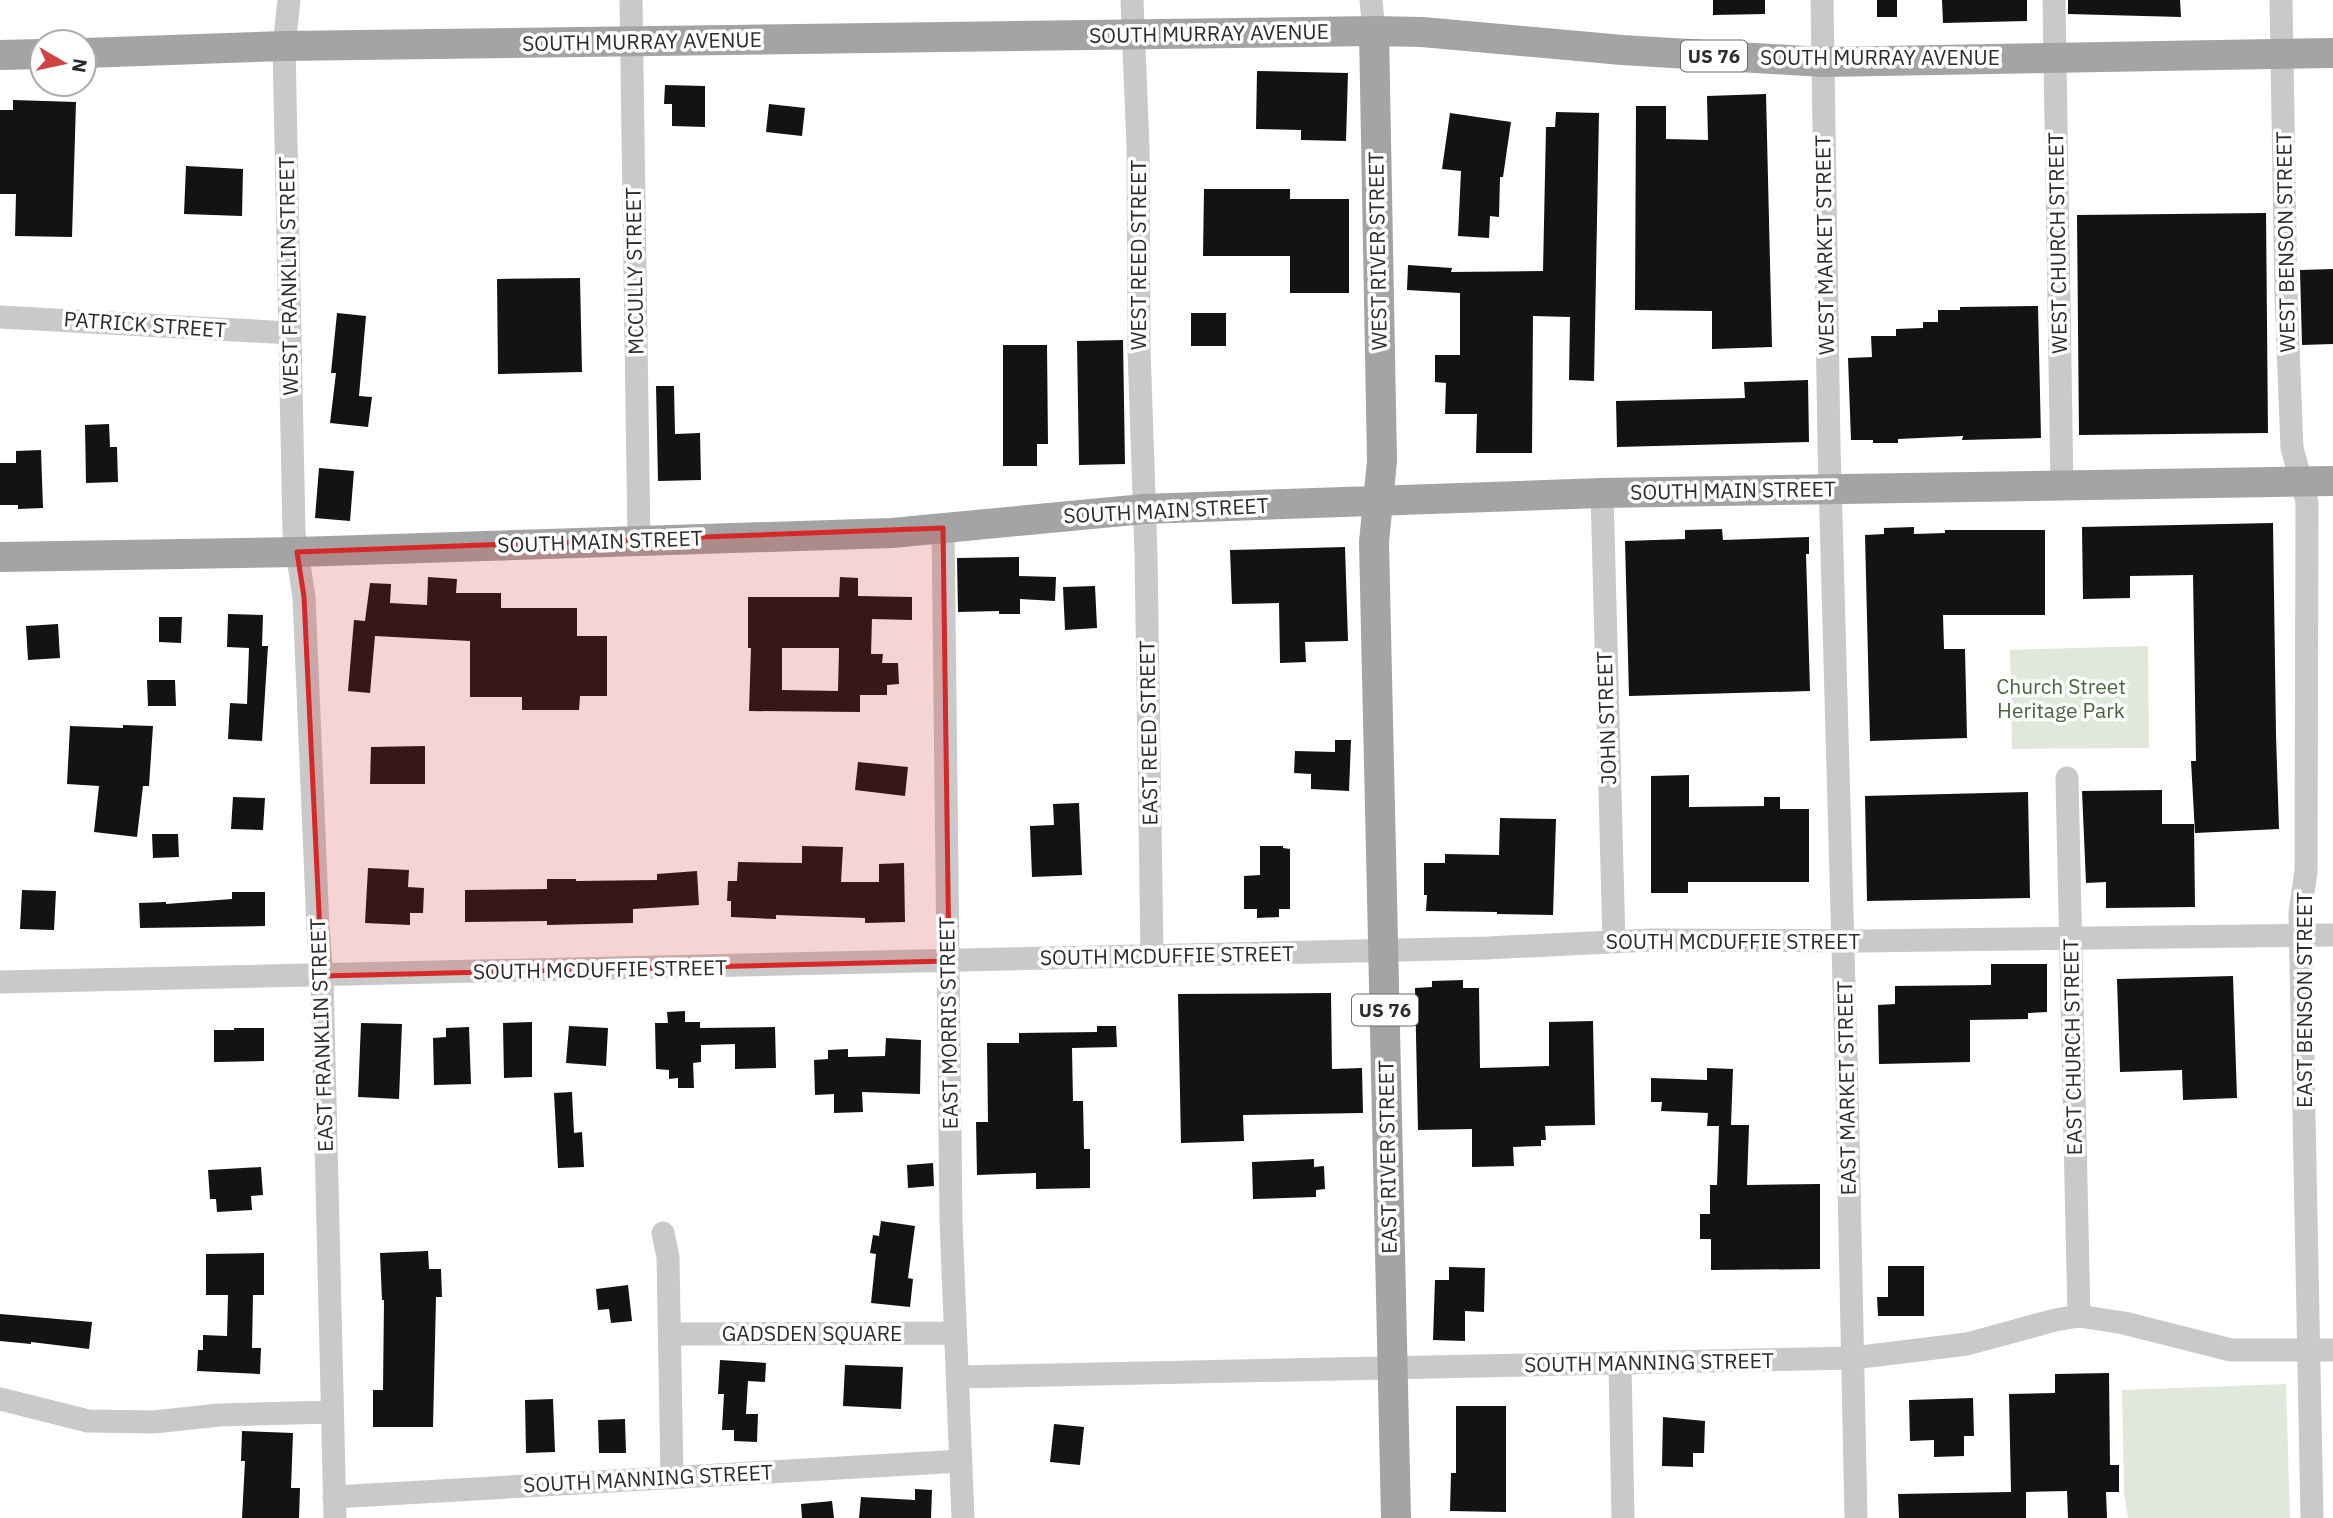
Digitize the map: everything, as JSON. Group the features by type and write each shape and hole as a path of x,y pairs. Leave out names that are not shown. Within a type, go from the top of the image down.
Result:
{"main road":[{"name":"SOUTH MURRAY AVENUE","path":"98,53 284,46 1374,31 1422,32 1622,50 1823,62 2333,53"},
{"name":"WEST RIVER STREET","path":"1374,31 1382,461 1377,501"},
{"path":"0,55 28,54"},
{"name":"SOUTH MAIN STREET","path":"0,557 297,552 892,533 1144,509 1602,493 2333,481"},
{"name":"EAST RIVER STREET","path":"1377,501 1374,542 1396,1518"}],"street":[{"name":"WEST FRANKLIN STREET","path":"289,0 284,46 294,532 297,552"},
{"name":"MCCULLY STREET","path":"631,0 639,541"},
{"name":"WEST REED STREET","path":"1132,0 1138,147 1139,349 1144,509"},
{"name":"WEST RIVER STREET","path":"1371,0 1374,31"},
{"name":"WEST MARKET STREET","path":"1822,0 1830,489"},
{"name":"WEST CHURCH STREET","path":"2054,0 2062,486"},
{"name":"WEST BENSON STREET","path":"2281,0 2286,295 2292,448 2302,483"},
{"name":"PATRICK STREET","path":"0,317 290,334"},
{"name":"EAST BENSON STREET","path":"2302,483 2307,502 2306,871 2300,913 2322,1350 2309,1401 2312,1518"},
{"name":"EAST MARKET STREET","path":"1830,489 1856,1518"},
{"name":"JOHN STREET","path":"1602,493 1615,942"},
{"name":"EAST REED STREET","path":"1144,509 1152,956"},
{"name":"EAST MORRIS STREET","path":"943,528 951,1222 963,1518"},
{"name":"EAST FRANKLIN STREET","path":"297,552 304,597 322,976 335,1508"},
{"name":"EAST CHURCH STREET","path":"2067,778 2079,1316"},
{"name":"SOUTH MCDUFFIE STREET","path":"0,982 1383,951 1652,940 1843,941 2333,935"},
{"path":"663,1233 668,1257 672,1478"},
{"name":"SOUTH MANNING STREET","path":"958,1377 1853,1358 1967,1344 2079,1316 2124,1323 2231,1350 2322,1350"},
{"name":"GADSDEN SQUARE","path":"670,1334 955,1333"},
{"path":"1620,1364 1623,1518"},
{"path":"0,1399 88,1421 154,1422 219,1415 332,1412"},
{"name":"SOUTH MANNING STREET","path":"335,1508 672,1478 961,1461"}],"highlighted area":[{"path":"943,528 949,961 322,976 304,597 297,552"}],"green space":[{"name":"Church Street Heritage Park","path":"2148,646 2149,748 2012,749 2010,650"},
{"path":"2286,1384 2290,1518 2128,1518 2124,1492 2122,1390"}],"building":[{"path":"1713,0 1765,0 1765,14 1713,15"},
{"path":"1877,0 1897,0 1897,17 1877,17"},
{"path":"1942,0 2027,0 2027,21 1943,23"},
{"path":"2068,0 2180,0 2181,17 2068,14"},
{"path":"1257,71 1348,73 1346,141 1301,140 1301,130 1256,129"},
{"path":"665,85 705,86 705,127 672,126 672,104 664,104"},
{"path":"1766,94 1772,347 1712,349 1712,311 1635,310 1636,106 1666,106 1666,139 1708,140 1707,96"},
{"path":"13,100 76,102 72,237 15,236 16,194 0,194 0,110 13,110"},
{"path":"769,104 805,108 802,136 766,132"},
{"path":"1556,112 1599,113 1594,381 1569,380 1570,317 1533,316 1532,453 1476,453 1477,414 1445,414 1446,383 1435,382 1435,355 1460,355 1460,293 1407,290 1408,265 1452,268 1451,272 1543,271 1546,127 1555,127"},
{"path":"1450,113 1511,122 1503,177 1500,177 1499,217 1490,216 1489,238 1458,236 1461,171 1442,169"},
{"path":"186,166 243,169 242,216 184,214"},
{"path":"1204,189 1290,189 1290,199 1349,199 1349,293 1290,293 1290,256 1203,256"},
{"path":"2266,213 2268,433 2079,435 2077,215"},
{"path":"2333,269 2333,344 2302,345 2300,270"},
{"path":"580,278 582,372 498,374 497,279"},
{"path":"2038,306 2041,438 1962,440 1963,436 1898,439 1898,443 1851,440 1848,358 1872,357 1871,336 1896,336 1896,329 1923,328 1923,322 1938,322 1938,310 1960,310 1960,307"},
{"path":"337,313 366,316 359,396 372,397 368,427 330,423 336,373 331,373"},
{"path":"1191,313 1226,313 1226,346 1191,346"},
{"path":"1123,340 1125,464 1079,465 1077,341"},
{"path":"1003,345 1047,345 1048,444 1037,444 1037,466 1003,466"},
{"path":"1808,380 1809,442 1617,447 1616,401 1745,398 1744,382"},
{"path":"656,386 674,386 675,434 700,433 701,480 658,481"},
{"path":"109,424 110,447 117,447 118,482 86,483 85,425"},
{"path":"41,450 43,508 18,509 18,505 0,505 0,463 16,463 16,451"},
{"path":"319,468 354,471 350,521 315,518"},
{"path":"2273,523 2279,829 2195,833 2191,761 2196,761 2193,575 2130,576 2130,598 2083,599 2082,527"},
{"path":"1914,527 1914,534 1945,533 1945,530 2045,530 2045,615 1943,615 1944,649 1965,649 1967,738 1870,741 1865,535 1884,534 1884,528"},
{"path":"1722,529 1723,540 1809,537 1809,554 1806,554 1810,691 1629,696 1625,541 1685,539 1685,530"},
{"path":"1345,547 1348,641 1305,642 1306,662 1280,663 1279,603 1232,604 1230,550"},
{"path":"1019,557 1019,576 1056,577 1055,601 1020,599 1020,614 999,614 999,611 958,612 957,558"},
{"path":"428,577 457,579 456,593 501,593 501,608 577,608 577,636 607,636 607,696 580,696 579,710 522,710 522,697 470,697 470,641 375,636 370,693 348,691 354,620 365,621 370,583 391,584 390,603 427,605"},
{"path":"840,577 858,578 858,596 912,597 912,620 872,619 871,654 883,654 882,663 898,663 899,684 887,685 887,695 860,695 860,712 749,711 751,648 748,648 748,597 839,597","holes":["782,648 839,648 838,691 782,690"]},
{"path":"1095,586 1097,628 1065,630 1063,587"},
{"path":"228,614 263,615 262,646 268,646 262,741 228,739 230,703 247,704 249,648 227,647"},
{"path":"159,617 182,617 181,643 159,642"},
{"path":"58,624 60,658 28,660 26,626"},
{"path":"147,680 175,680 176,706 148,706"},
{"path":"123,725 153,726 149,786 143,786 137,837 94,832 99,786 67,784 70,726 123,728"},
{"path":"1335,740 1351,740 1349,791 1311,789 1311,774 1294,773 1295,751 1335,752"},
{"path":"425,746 425,784 370,784 371,747"},
{"path":"858,762 908,767 905,796 855,790"},
{"path":"1689,775 1689,807 1764,806 1764,797 1780,797 1780,809 1809,809 1809,882 1688,882 1688,893 1651,893 1651,776"},
{"path":"2162,790 2162,824 2194,824 2195,907 2106,908 2106,882 2086,883 2082,791"},
{"path":"2028,792 2030,898 1867,901 1865,796"},
{"path":"233,797 265,798 263,830 231,829"},
{"path":"1079,803 1082,875 1032,877 1030,826 1054,825 1053,804"},
{"path":"1500,818 1556,819 1553,915 1426,911 1424,863 1445,863 1445,854 1499,855"},
{"path":"152,834 178,834 179,857 153,858"},
{"path":"802,846 843,847 841,882 879,882 879,864 904,863 905,922 865,923 865,918 776,915 776,919 731,917 731,901 727,901 728,881 737,881 738,862 802,863"},
{"path":"1260,846 1283,846 1290,849 1290,909 1279,909 1279,917 1257,918 1257,909 1244,909 1244,876 1260,875"},
{"path":"368,868 409,870 408,887 424,888 423,913 410,913 410,925 365,923"},
{"path":"697,871 699,905 633,909 633,923 547,925 547,921 465,922 465,890 547,889 547,879 657,880 657,874"},
{"path":"22,890 56,891 54,930 20,929"},
{"path":"232,892 265,892 265,926 140,928 139,903 166,904 232,899"},
{"path":"1991,964 2047,964 2047,1012 2028,1013 2028,1019 1970,1020 1970,1062 1879,1064 1878,1005 1895,1004 1895,986 1991,985"},
{"path":"2233,976 2237,1098 2183,1100 2182,1070 2120,1072 2117,979"},
{"path":"1463,980 1463,988 1479,988 1480,1068 1549,1066 1549,1022 1593,1021 1595,1125 1545,1126 1546,1140 1541,1140 1541,1146 1513,1147 1514,1166 1472,1167 1472,1129 1418,1130 1415,988 1432,987 1432,981"},
{"path":"1331,993 1332,1069 1362,1068 1363,1113 1243,1115 1244,1141 1181,1143 1178,994"},
{"path":"685,1011 685,1022 700,1022 700,1028 775,1027 776,1068 735,1069 735,1044 701,1045 701,1062 693,1063 694,1088 678,1088 678,1078 669,1079 669,1070 656,1069 655,1023 668,1023 667,1012"},
{"path":"532,1022 532,1077 504,1078 503,1023"},
{"path":"361,1023 402,1024 399,1099 358,1097"},
{"path":"569,1026 608,1028 606,1066 566,1063"},
{"path":"1097,1026 1116,1026 1117,1047 1072,1048 1073,1101 1083,1101 1084,1149 1090,1149 1090,1188 1036,1189 1036,1173 977,1175 976,1122 988,1122 987,1043 1019,1043 1019,1033 1097,1032"},
{"path":"469,1027 471,1084 434,1085 433,1038 446,1037 446,1028"},
{"path":"264,1028 264,1061 214,1062 214,1030"},
{"path":"886,1038 921,1040 920,1094 862,1092 863,1112 834,1113 834,1094 815,1095 814,1060 828,1059 828,1050 848,1049 848,1057 885,1056"},
{"path":"1707,1068 1733,1069 1731,1125 1749,1125 1747,1185 1820,1184 1820,1269 1711,1270 1711,1239 1700,1239 1700,1214 1710,1214 1710,1185 1717,1185 1719,1126 1707,1126 1708,1113 1661,1111 1662,1102 1651,1102 1651,1078 1707,1080"},
{"path":"572,1092 574,1133 582,1132 584,1167 558,1168 554,1093"},
{"path":"1314,1159 1314,1167 1324,1166 1325,1189 1316,1190 1316,1197 1253,1199 1252,1162"},
{"path":"933,1163 934,1186 908,1188 907,1165"},
{"path":"261,1167 263,1195 251,1196 252,1210 217,1212 216,1199 210,1199 208,1170"},
{"path":"881,1221 915,1226 908,1278 913,1279 910,1307 871,1303 876,1254 870,1253 873,1235 879,1236"},
{"path":"428,1251 429,1269 441,1269 442,1297 436,1297 433,1427 373,1427 373,1390 383,1390 384,1300 380,1253"},
{"path":"264,1253 264,1295 253,1295 252,1348 261,1348 260,1374 197,1371 198,1350 203,1350 203,1335 227,1336 228,1295 206,1295 206,1254"},
{"path":"1888,1266 1924,1266 1924,1316 1878,1316 1877,1297 1888,1297"},
{"path":"1449,1267 1485,1268 1484,1312 1465,1311 1465,1341 1433,1340 1435,1280 1449,1280"},
{"path":"628,1285 632,1321 611,1323 609,1309 598,1310 596,1289"},
{"path":"0,1314 92,1322 89,1349 0,1341"},
{"path":"720,1360 766,1363 765,1382 748,1381 746,1414 758,1414 757,1442 734,1441 734,1430 722,1430 724,1394 718,1394"},
{"path":"845,1365 903,1367 901,1409 843,1406"},
{"path":"2109,1373 2110,1465 2119,1465 2119,1492 2106,1492 2107,1518 2068,1518 2067,1491 2026,1492 2026,1518 1899,1518 1898,1494 2011,1492 2009,1394 2055,1393 2055,1374"},
{"path":"1973,1398 1974,1436 1964,1436 1964,1456 1934,1457 1934,1440 1910,1441 1909,1400"},
{"path":"553,1399 555,1452 526,1453 525,1400"},
{"path":"1456,1406 1506,1406 1506,1512 1450,1511 1451,1473 1456,1473"},
{"path":"1663,1417 1705,1421 1704,1453 1693,1453 1693,1467 1662,1466"},
{"path":"625,1419 626,1453 599,1453 598,1420"},
{"path":"1054,1424 1084,1427 1080,1465 1050,1462"},
{"path":"242,1431 293,1433 291,1488 300,1488 299,1518 242,1518 245,1461 241,1461"},
{"path":"915,1489 932,1490 931,1518 859,1518 861,1497 915,1500"},
{"path":"832,1501 834,1518 802,1518 801,1504"}]}
